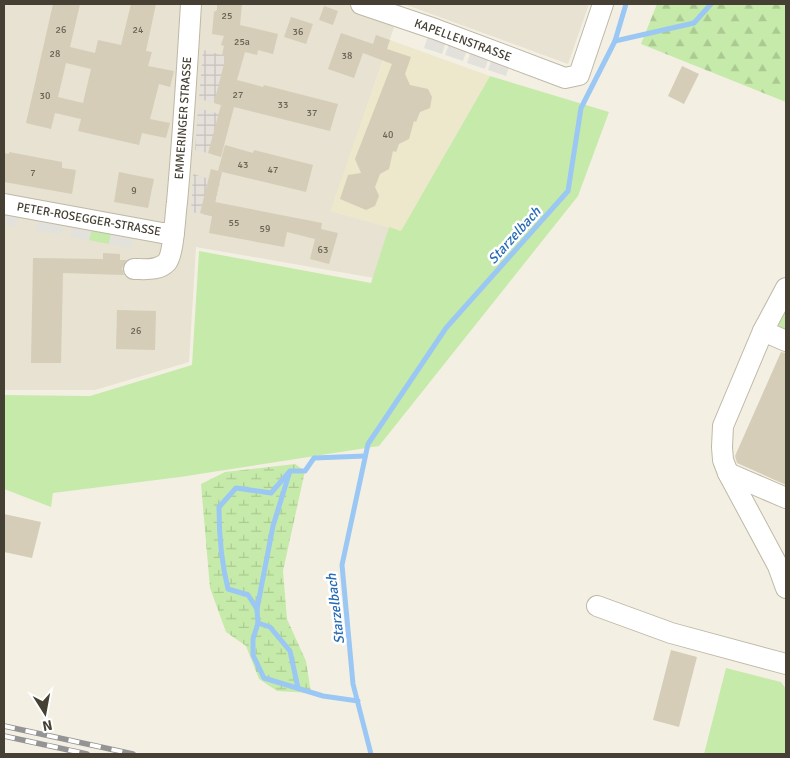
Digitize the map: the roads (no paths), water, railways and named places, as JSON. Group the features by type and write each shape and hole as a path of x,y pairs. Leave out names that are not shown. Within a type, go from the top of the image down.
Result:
{"street":[{"name":"EMMERINGER STRASSE","path":"134,268 151,269 166,263 169,258 174,233 175,133 179,81 191,4"},
{"name":"KAPELLENSTRASSE","path":"361,4 565,78 579,75 603,4"},
{"name":"PETER-ROSEGGER-STRASSE","path":"4,204 162,233 174,233"},
{"path":"786,288 763,331 723,426 722,454 728,473 778,566 786,588"},
{"path":"763,331 786,341"},
{"path":"728,473 786,498"},
{"path":"597,606 671,634 786,664"}],"waterway":[{"name":"Starzelbach","path":"371,754 353,684 342,565 368,444 446,328 568,191 581,108 615,41 626,4"},
{"path":"615,41 694,23 711,4"},
{"name":"Starzelbach","path":"358,701 323,696 264,678 253,655 253,639 258,623 257,609 248,595 228,589 221,548 219,507 236,488 271,493 290,471 305,471 314,458 365,456"},
{"name":"Starzelbach","path":"257,609 273,526 289,474"},
{"name":"Starzelbach","path":"258,623 270,627 290,651 298,688"}],"railway":[{"path":"4,726 133,754"},
{"path":"4,736 87,754"}]}
